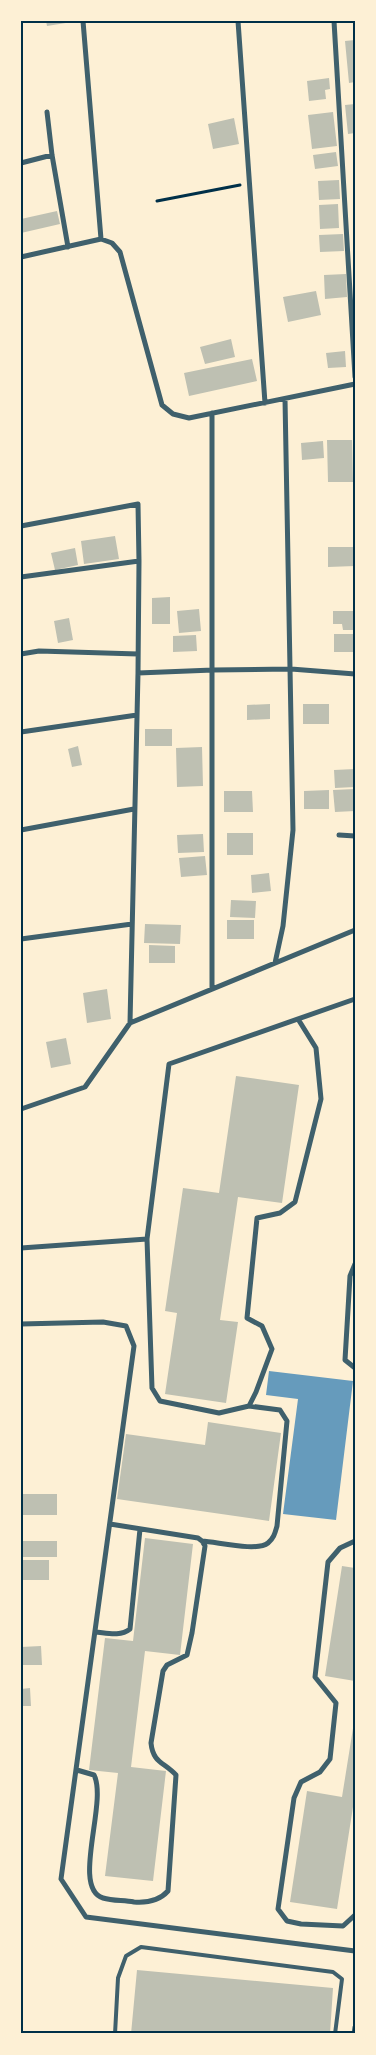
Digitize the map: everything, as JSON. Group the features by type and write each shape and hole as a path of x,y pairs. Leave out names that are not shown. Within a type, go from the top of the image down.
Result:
{"street":[{"path":"83,21 101,239"},
{"path":"238,21 265,403"},
{"path":"334,21 355,377"},
{"path":"47,112 52,155 68,246"},
{"path":"21,163 52,155"},
{"path":"21,257 101,239 112,243 120,252 162,405 172,414 189,418 355,384"},
{"path":"275,963 283,926 293,830 284,399"},
{"path":"212,413 212,989"},
{"path":"21,526 138,504 140,561 130,1022"},
{"path":"21,577 140,561"},
{"path":"21,654 40,651 138,654"},
{"path":"138,673 291,669 355,674"},
{"path":"21,732 137,715"},
{"path":"21,830 134,809"},
{"path":"339,835 355,836"},
{"path":"21,939 132,924"},
{"path":"21,1109 85,1087 130,1022 355,930"},
{"path":"110,1524 257,1548 267,1544 274,1538 277,1526 287,1421 280,1410 249,1406 219,1413 160,1401 152,1388 147,1238 169,1064 355,999"},
{"path":"249,1406 272,1348 262,1326 247,1318 257,1218 280,1213 294,1202 321,1099 316,1048 298,1019"},
{"path":"21,1248 147,1238"},
{"path":"355,1264 350,1276 345,1360 355,1368"},
{"path":"21,1324 103,1322 126,1326 134,1346 61,1879 86,1917 355,1950"},
{"path":"95,1632 118,1634 125,1633 130,1629 140,1529"},
{"path":"77,1770 94,1775 97,1781 98,1807 88,1875 93,1890 102,1898 144,1903 161,1898 168,1891 176,1775 152,1753 151,1743 163,1671 167,1665 187,1655 205,1546 202,1540"},
{"path":"355,1541 340,1548 328,1562 315,1677 336,1703 330,1759 320,1772 301,1782 294,1798 278,1909 287,1920 301,1924 342,1926 355,1915"},
{"path":"354,2034 355,2027"}],"lane":[{"path":"115,2034 118,1978 126,1956 141,1947 333,1972 342,1979 335,2034"}],"path":[{"path":"157,201 249,183"}],"water":[{"path":"269,1371 353,1381 336,1520 283,1514 298,1399 266,1395"}],"building":[{"path":"46,21 72,21 72,22 47,26"},
{"path":"355,40 355,82 349,83 345,41"},
{"path":"329,78 330,89 325,90 326,99 309,101 307,81"},
{"path":"355,104 355,133 348,134 345,105"},
{"path":"333,112 337,146 312,149 308,115"},
{"path":"234,118 239,144 213,149 208,124"},
{"path":"336,152 338,166 315,169 313,155"},
{"path":"339,180 340,199 319,200 318,181"},
{"path":"338,204 339,228 320,229 319,205"},
{"path":"57,211 60,224 21,233 21,219"},
{"path":"343,234 344,251 320,252 319,235"},
{"path":"346,274 347,297 325,299 324,275"},
{"path":"316,291 321,315 288,322 283,297"},
{"path":"231,339 235,357 205,364 200,347"},
{"path":"345,351 346,367 328,368 326,353"},
{"path":"252,359 257,381 189,396 184,373"},
{"path":"327,440 352,440 353,482 328,482"},
{"path":"323,441 324,458 302,460 301,443"},
{"path":"115,536 119,559 84,564 81,541"},
{"path":"328,547 355,547 355,566 328,567"},
{"path":"75,548 78,565 55,570 51,553"},
{"path":"170,597 170,624 152,624 152,598"},
{"path":"199,609 201,631 179,633 177,611"},
{"path":"333,611 355,611 355,630 343,630 342,624 333,624"},
{"path":"69,618 73,640 58,643 54,621"},
{"path":"334,634 355,634 355,652 334,652"},
{"path":"196,635 197,651 173,652 173,636"},
{"path":"270,704 270,719 247,720 247,705"},
{"path":"303,704 329,704 329,724 303,724"},
{"path":"145,729 172,729 172,746 145,746"},
{"path":"78,746 82,765 72,767 68,749"},
{"path":"202,747 203,786 177,787 176,748"},
{"path":"355,769 355,787 335,788 334,770"},
{"path":"355,789 355,811 335,812 333,790"},
{"path":"329,790 329,809 304,809 304,791"},
{"path":"224,791 252,791 253,812 224,812"},
{"path":"227,833 253,833 253,855 227,855"},
{"path":"203,834 204,852 178,853 177,835"},
{"path":"205,856 207,875 181,877 179,858"},
{"path":"269,873 271,891 252,893 251,875"},
{"path":"231,900 256,901 255,918 230,917"},
{"path":"227,920 254,920 254,939 227,939"},
{"path":"145,924 181,925 180,944 144,943"},
{"path":"149,945 175,946 175,963 149,963"},
{"path":"107,989 111,1019 87,1023 83,993"},
{"path":"66,1038 71,1064 51,1068 46,1042"},
{"path":"236,1076 299,1085 282,1203 238,1197 220,1320 238,1322 226,1403 165,1394 177,1313 165,1311 183,1188 219,1193"},
{"path":"208,1422 281,1433 269,1521 117,1499 126,1434 205,1445"},
{"path":"21,1494 57,1494 57,1515 21,1515"},
{"path":"145,1538 193,1544 180,1655 145,1651 131,1767 166,1771 153,1881 105,1876 118,1773 89,1770 105,1638 133,1641"},
{"path":"21,1541 57,1541 57,1557 21,1557"},
{"path":"21,1560 49,1560 49,1580 21,1580"},
{"path":"342,1566 355,1568 355,1681 325,1676"},
{"path":"41,1646 42,1665 21,1665 21,1647"},
{"path":"30,1688 31,1706 21,1706 21,1689"},
{"path":"354,1722 355,1807 353,1807 337,1909 290,1902 307,1791 342,1797"},
{"path":"137,1970 333,1988 330,2034 131,2034"}]}
